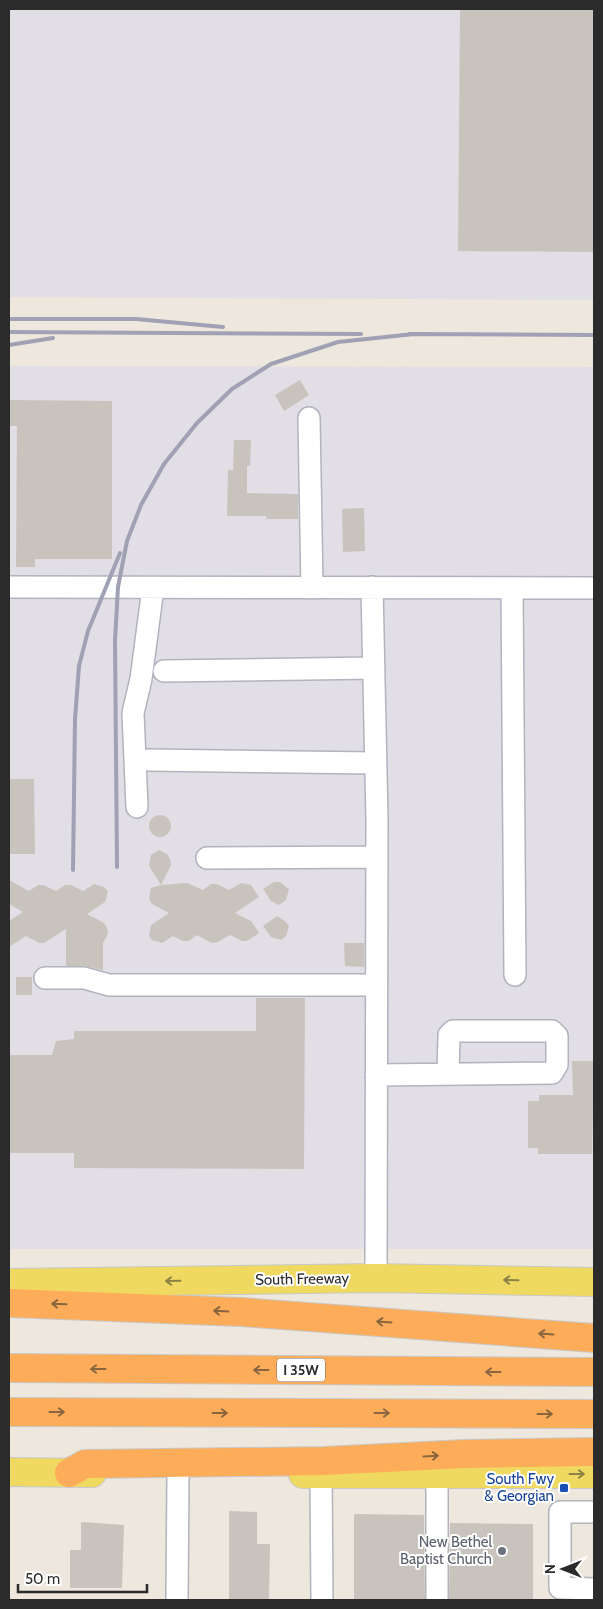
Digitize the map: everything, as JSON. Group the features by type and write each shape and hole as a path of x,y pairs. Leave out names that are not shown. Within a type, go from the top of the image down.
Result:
{"highway":[{"path":"9,1303 241,1312 594,1338"},
{"name":"I 35W","path":"9,1368 594,1372"},
{"path":"9,1412 594,1414"},
{"path":"69,1473 86,1464 324,1461 465,1454 594,1452"}],"main road":[{"name":"South Freeway","path":"9,1284 376,1278 594,1282"},
{"path":"9,1472 594,1474"}],"street":[{"path":"309,418 312,588"},
{"path":"372,587 376,857 376,1278"},
{"path":"9,588 594,588"},
{"path":"137,808 134,713 141,679 152,588"},
{"path":"512,588 515,975"},
{"path":"164,671 374,668"},
{"path":"148,760 375,763"},
{"path":"207,858 376,857"},
{"path":"45,978 84,978 109,985 376,985"},
{"path":"376,1075 552,1073 556,1065 556,1036 552,1031 453,1031 449,1035 448,1074"},
{"path":"177,1600 178,1474"},
{"path":"321,1474 322,1600"},
{"path":"437,1474 437,1600"},
{"path":"594,1512 560,1512 560,1588 594,1589"}],"shaded area":[{"path":"9,9 594,9 594,300 9,297"},
{"path":"9,366 594,367 594,1249 9,1249"}],"building":[{"path":"460,9 594,9 594,252 458,251"},
{"path":"300,380 309,395 284,411 275,395"},
{"path":"9,400 112,401 112,559 35,559 35,567 16,567 17,426 9,426"},
{"path":"234,440 251,440 250,466 247,466 247,493 298,494 298,519 266,519 266,516 227,516 228,470 233,470"},
{"path":"364,508 365,551 343,552 342,509"},
{"path":"9,779 34,779 35,854 9,854"},
{"path":"160,815 168,818 171,826 168,834 160,837 152,834 149,826 152,818"},
{"path":"159,850 167,854 171,865 161,885 149,866 151,855"},
{"path":"9,880 29,891 38,885 43,885 56,891 65,885 71,885 83,891 94,884 104,887 108,891 105,902 87,914 104,923 107,928 108,934 103,943 103,970 84,966 66,966 66,929 44,943 39,943 26,936 9,947 9,921 23,912 9,904"},
{"path":"274,882 280,882 289,889 286,900 279,905 271,901 263,889"},
{"path":"187,883 203,890 211,884 217,884 229,890 241,883 251,885 259,897 235,913 251,921 259,933 247,941 242,941 230,935 218,942 212,943 197,935 189,941 183,941 173,936 162,943 152,940 149,936 151,925 169,913 152,904 149,899 151,888 161,885"},
{"path":"277,916 289,926 286,936 281,940 271,937 263,926"},
{"path":"344,943 364,943 364,967 345,966"},
{"path":"16,977 32,977 32,995 16,995"},
{"path":"256,998 305,998 304,1169 74,1168 74,1153 9,1153 9,1055 52,1055 56,1041 74,1039 74,1031 256,1031"},
{"path":"572,1061 594,1061 592,1154 538,1154 538,1148 528,1148 528,1101 539,1101 539,1095 573,1095"},
{"path":"229,1511 257,1512 257,1544 270,1544 269,1600 229,1600"},
{"path":"354,1514 424,1515 425,1600 354,1600"},
{"path":"81,1522 124,1525 122,1588 70,1588 70,1550 81,1550"},
{"path":"450,1523 533,1524 533,1600 449,1600"}],"railway":[{"path":"9,319 136,319 223,327"},
{"path":"9,332 361,334"},
{"path":"409,334 594,335"},
{"path":"117,867 115,640 118,587 127,541 141,505 164,464 197,423 232,389 271,364 338,342 414,334"},
{"path":"9,345 53,338"},
{"path":"73,870 75,719 79,666 88,631 120,553"}],"place":[{"name":"South Fwy & Georgian","path":"564,1488"},
{"name":"New Bethel Baptist Church","path":"502,1551"}]}
